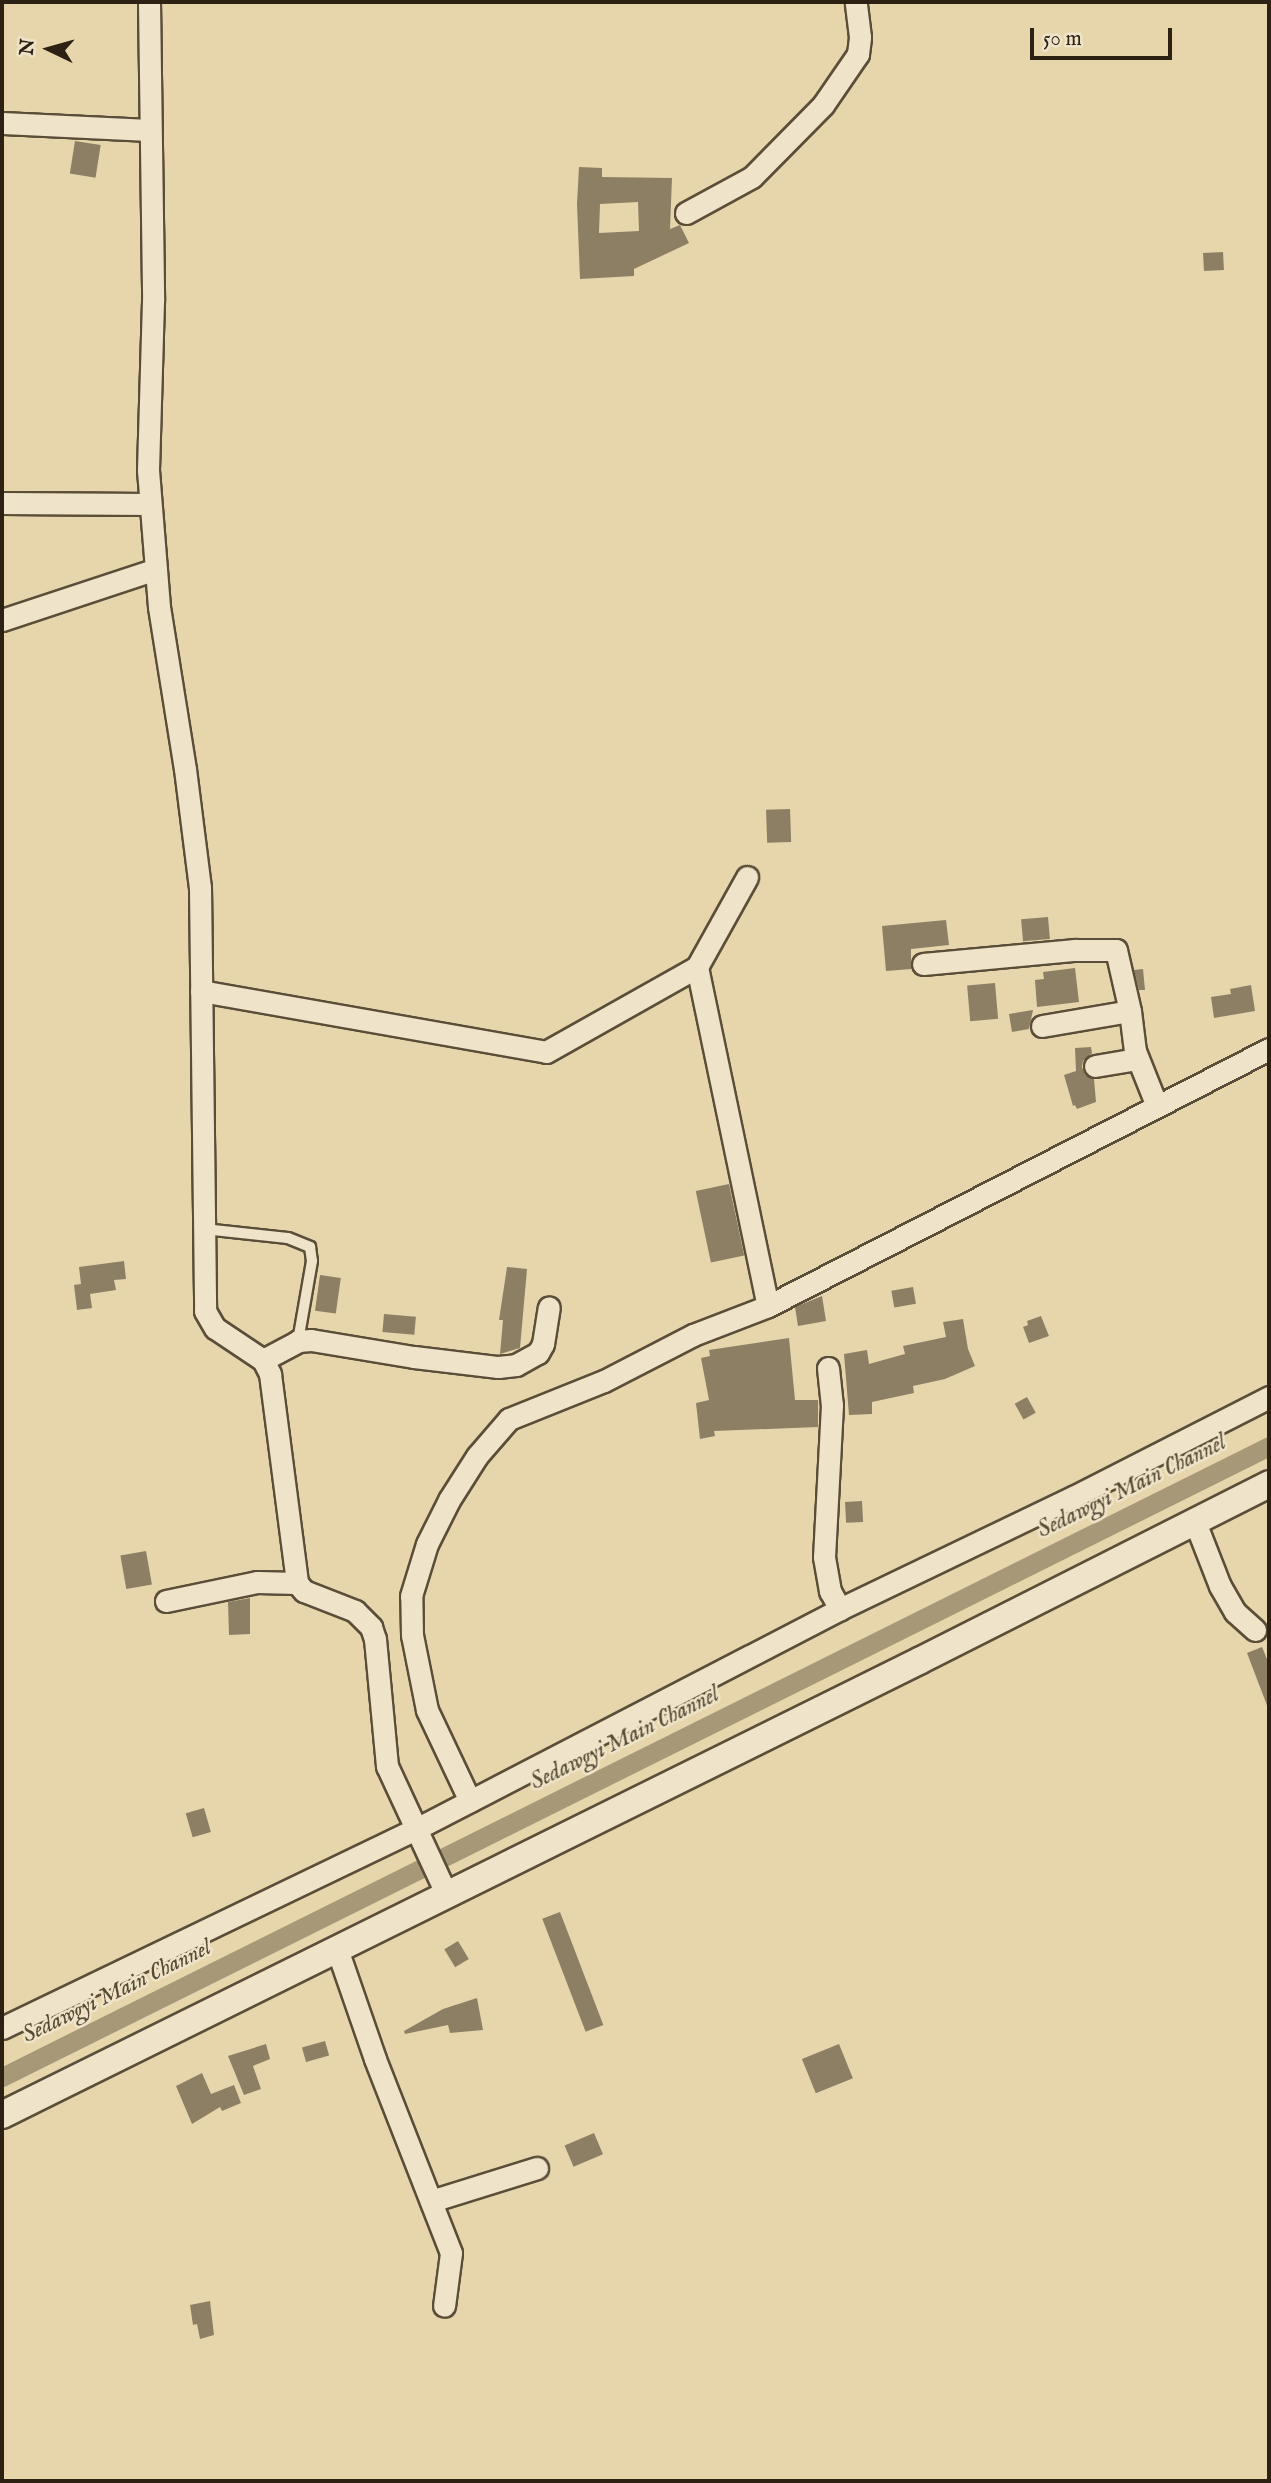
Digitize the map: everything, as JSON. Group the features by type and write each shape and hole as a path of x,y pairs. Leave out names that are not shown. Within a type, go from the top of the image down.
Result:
{"street":[{"path":"149,2 153,301 148,470 159,607 193,824 200,887 206,1315 215,1328 263,1360 275,1388 297,1583 304,1591 355,1611 371,1627 375,1639 384,1754 393,1781 445,1891"},
{"path":"687,213 752,177 823,105 858,54 860,37 856,2"},
{"path":"2,123 149,130"},
{"path":"2,503 150,504"},
{"path":"2,620 156,569"},
{"path":"201,991 546,1052 697,967 747,877"},
{"path":"923,964 1075,950 1116,950 1130,1011 1137,1059 1157,1106"},
{"path":"697,967 768,1306"},
{"path":"1042,1026 1130,1011"},
{"path":"470,1801 427,1710 412,1635 411,1597 427,1544 449,1500 477,1455 509,1419 604,1381 693,1335 768,1306 1269,1049"},
{"path":"1095,1066 1137,1059"},
{"path":"263,1360 298,1341 349,1345 486,1366 516,1365 538,1353 543,1343 549,1307"},
{"path":"828,1368 832,1405 824,1557 830,1591 840,1609"},
{"path":"2,2028 418,1834 470,1801 840,1609 1073,1497 1269,1397"},
{"path":"2,2115 337,1949 445,1891 1269,1484"},
{"path":"1195,1522 1220,1586 1235,1612 1255,1630"},
{"path":"166,1601 257,1582 297,1583"},
{"path":"337,1949 375,2059 451,2253 444,2306"},
{"path":"432,2201 537,2168"}],"lane":[{"path":"204,1229 288,1238 310,1247 312,1261 298,1341"}],"building":[{"path":"75,141 101,145 96,178 70,174"},
{"path":"579,167 602,168 602,177 672,178 670,229 680,225 689,243 634,269 634,276 580,279 577,204","holes":["638,202 639,231 599,233 600,204"]},
{"path":"1223,252 1224,270 1204,271 1203,253"},
{"path":"790,809 791,842 767,843 766,810"},
{"path":"1048,917 1050,939 1023,941 1021,919"},
{"path":"946,920 949,945 911,949 911,969 886,971 882,926"},
{"path":"1075,968 1079,1002 1037,1007 1035,980 1044,979 1043,972"},
{"path":"1143,969 1145,990 1139,990 1134,970"},
{"path":"995,983 998,1019 970,1021 967,985"},
{"path":"1251,985 1255,1011 1214,1018 1211,997 1231,994 1230,989"},
{"path":"1033,1010 1029,1029 1012,1032 1009,1014"},
{"path":"1091,1047 1092,1053 1083,1061 1082,1067 1085,1075 1094,1079 1096,1102 1077,1109 1073,1106 1064,1075 1076,1071 1075,1048"},
{"path":"729,1184 744,1255 711,1262 696,1191"},
{"path":"124,1261 126,1279 114,1280 116,1290 90,1294 92,1308 77,1310 74,1285 81,1284 79,1267"},
{"path":"507,1267 527,1269 520,1348 500,1354 503,1320 499,1320"},
{"path":"320,1275 341,1278 336,1314 315,1311"},
{"path":"913,1287 916,1304 894,1308 891,1291"},
{"path":"822,1296 826,1321 798,1326 795,1307"},
{"path":"384,1314 416,1317 414,1335 382,1332"},
{"path":"1041,1316 1049,1336 1029,1343 1023,1327 1028,1325 1027,1321"},
{"path":"963,1319 968,1349 975,1366 945,1379 913,1386 914,1393 872,1402 872,1414 849,1415 844,1354 867,1350 869,1364 905,1354 903,1346 946,1337 943,1322"},
{"path":"789,1338 795,1400 818,1400 818,1427 714,1431 715,1436 700,1439 696,1403 709,1400 701,1358 710,1356 709,1350"},
{"path":"1027,1397 1036,1413 1023,1420 1015,1404"},
{"path":"862,1501 863,1522 846,1523 845,1502"},
{"path":"146,1551 152,1584 126,1589 120,1556"},
{"path":"250,1598 250,1634 229,1635 228,1602"},
{"path":"1262,1647 1269,1664 1268,1708 1247,1653"},
{"path":"204,1808 211,1832 193,1837 186,1813"},
{"path":"560,1912 603,2025 586,2032 542,1919"},
{"path":"458,1941 469,1959 455,1967 444,1949"},
{"path":"477,1998 483,2030 450,2033 448,2025 405,2034 404,2031 443,2009"},
{"path":"325,2041 329,2055 306,2062 302,2048"},
{"path":"266,2044 270,2059 253,2066 261,2089 244,2095 228,2056"},
{"path":"839,2044 853,2078 816,2093 802,2059"},
{"path":"202,2073 211,2094 234,2085 241,2103 222,2111 220,2107 192,2124 176,2086"},
{"path":"594,2133 603,2154 574,2167 565,2146"},
{"path":"210,2301 214,2335 200,2339 197,2324 193,2325 190,2305"}],"waterway":[{"name":"Sedawgyi Main Channel","path":"2,2077 1269,1446"}]}
